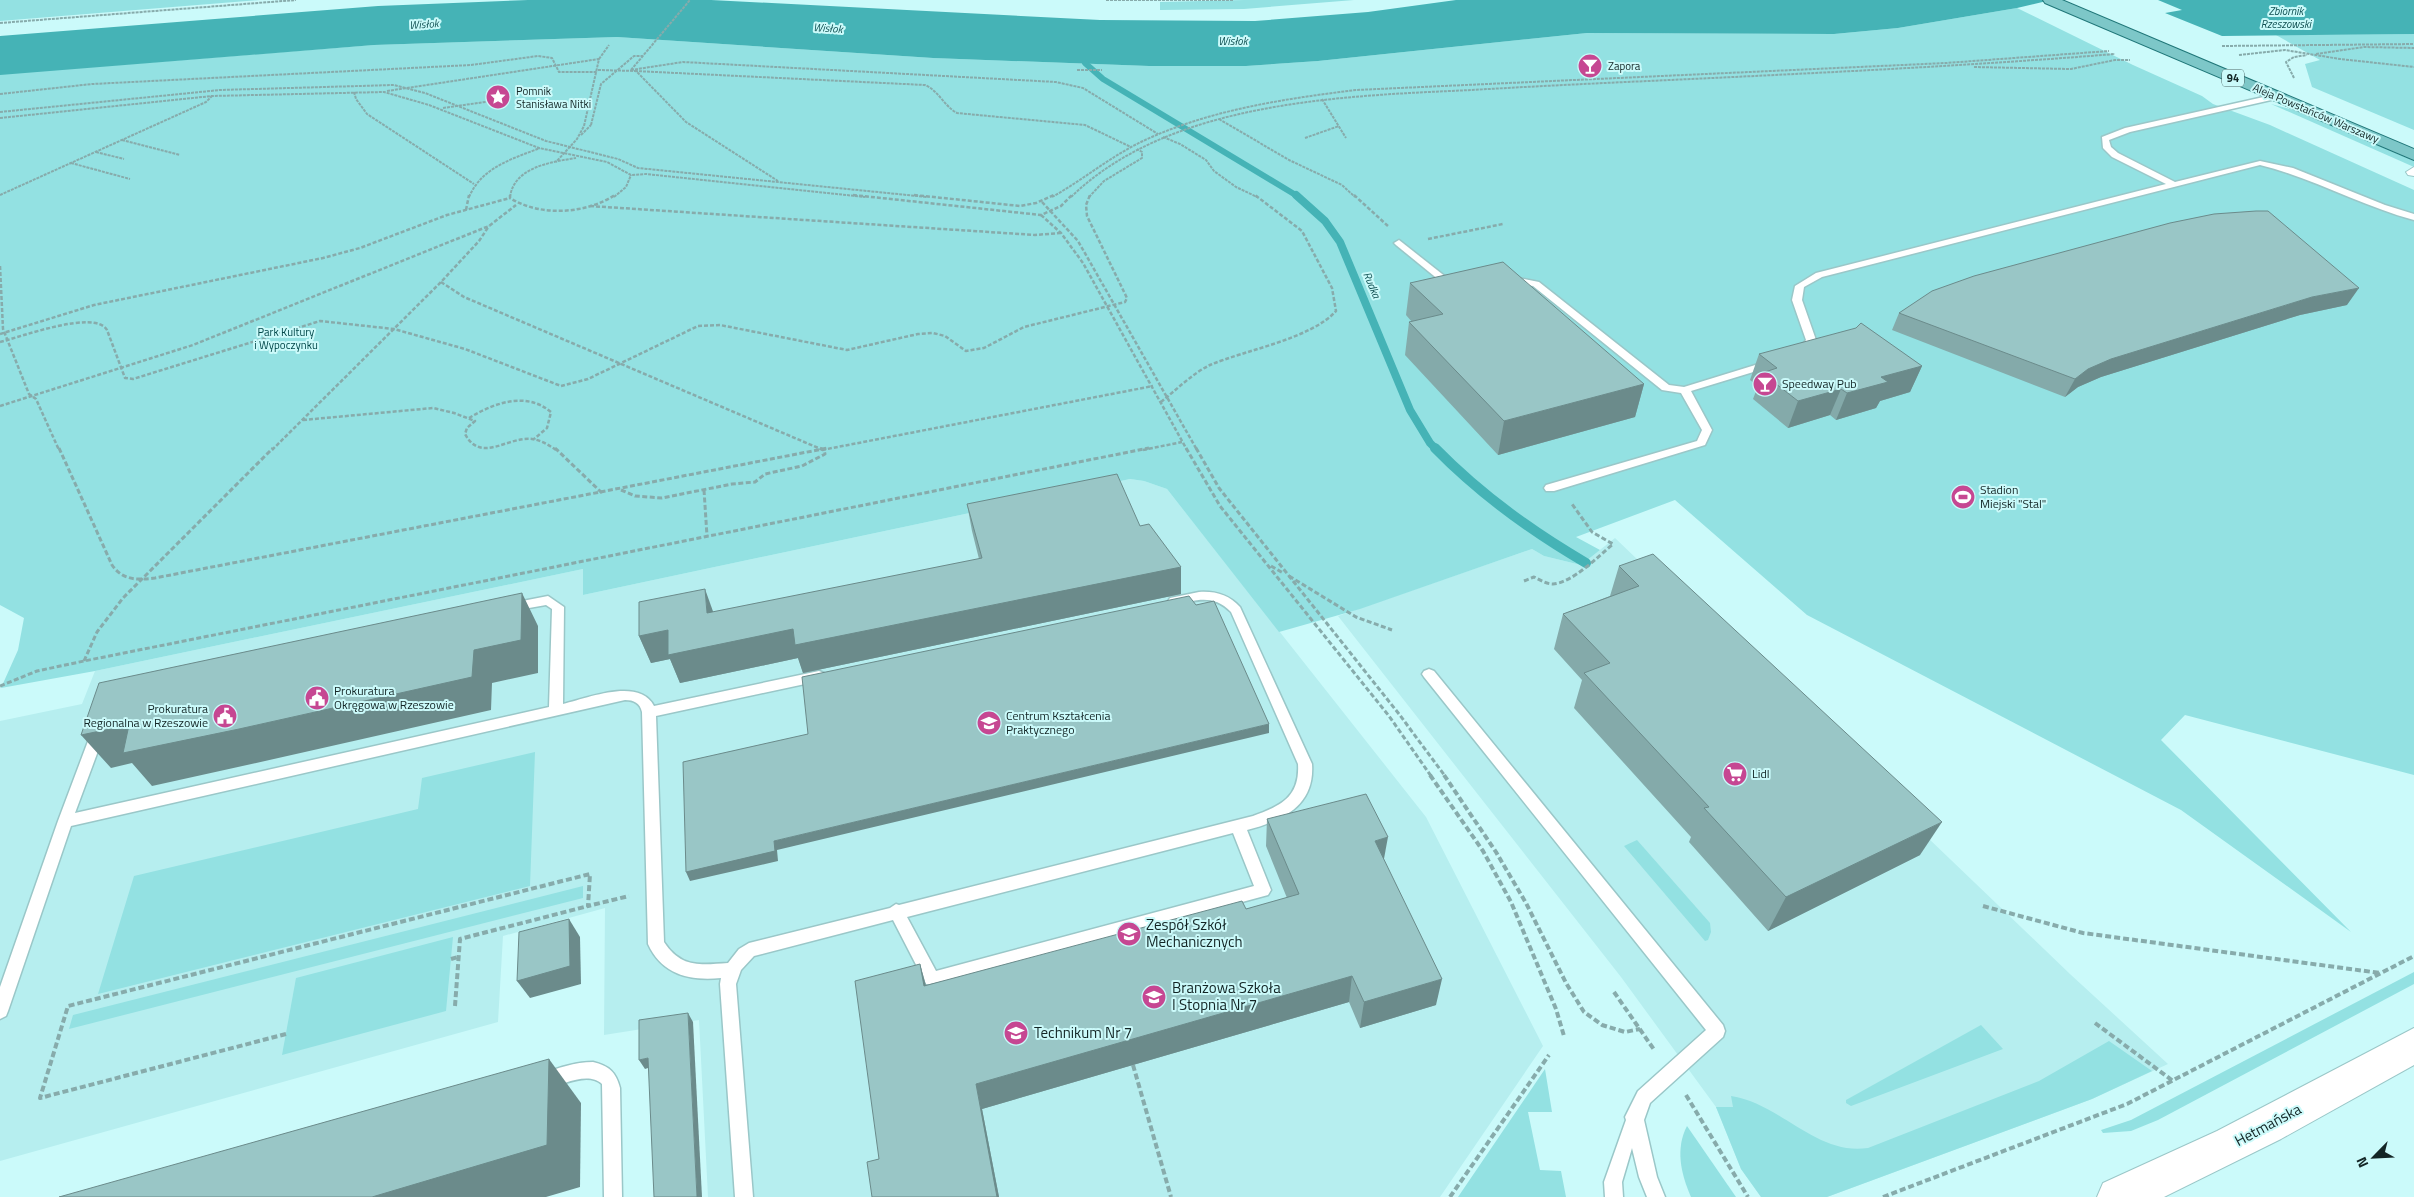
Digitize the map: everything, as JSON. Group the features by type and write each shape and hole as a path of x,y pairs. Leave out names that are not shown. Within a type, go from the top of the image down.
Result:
{"main road":[{"name":"Aleja Powstańców Warszawy","path":"2051,0 2414,155"},
{"name":"Aleja Powstańców Warszawy","path":"2071,0 2414,144"}],"street":[{"name":"Hetmańska","path":"2117,1197 2172,1174 2252,1134 2414,1045"}],"lane":[{"path":"2174,186 2115,155 2107,148 2105,139 2128,130 2277,96"},
{"path":"1795,355 1802,352 1811,340 1797,300 1800,286 1819,275 2260,164 2308,176 2382,207 2414,218"},
{"path":"1399,243 1459,287 1438,292"},
{"path":"1498,280 1523,280 1536,284 1666,388 1685,390 1779,362"},
{"path":"1555,487 1701,443 1708,430 1685,390"},
{"path":"744,1197 728,984 731,970 738,958 756,947 1238,827 1270,816 1288,806 1302,788 1307,776 1305,764 1240,619 1231,604 1219,596 1205,594 1156,604"},
{"path":"500,610 548,600 558,606 556,710"},
{"path":"649,712 835,672"},
{"path":"1429,674 1717,1031 1644,1097 1634,1117 1613,1182 1614,1197"},
{"path":"65,821 556,710 631,695 645,702 649,712 656,944 667,961 687,971 731,970"},
{"path":"0,1011 65,821 102,721"},
{"path":"896,912 932,978 1263,890 1238,827"},
{"path":"531,1085 585,1071 599,1070 608,1076 612,1090 613,1197"},
{"path":"1634,1117 1648,1177 1656,1197"}],"path":[{"path":"0,23 296,0"},
{"path":"633,70 642,56 690,0"},
{"path":"1106,0 1233,0"},
{"path":"2296,81 2286,62 2294,57 2364,46 2414,44"},
{"path":"577,139 584,126 599,59 609,45"},
{"path":"2226,48 2262,45"},
{"path":"2222,46 2414,48"},
{"path":"2257,46 2266,51"},
{"path":"2100,47 2098,50 2103,54"},
{"path":"0,112 245,88 381,84 408,88 546,141 618,159 638,168 1010,205 1030,205 1042,202 1066,190 1131,147 1162,132 1200,120 1280,101 1356,90 1946,62 2117,50"},
{"path":"2237,56 2285,50 2414,67"},
{"path":"384,92 412,97 540,148 579,158 611,163 619,166 631,175 646,174 1041,215 1061,206 1088,180 1137,149 1162,137 1219,119 1257,110 1322,99 1362,95 1962,66 2122,53"},
{"path":"0,94 92,84 471,65 538,56 552,58 557,71 562,73 633,70 925,85 938,92 949,108 955,112 1085,125 1142,152 1142,158 1097,186 1090,193 1084,207 1127,298 1125,302 1015,330 984,348 966,350 959,348 944,336 933,333 918,334 847,350 708,324 698,326 588,379 561,386 465,349 394,329 320,321 293,328 142,378 125,378 120,370 105,326 95,320 79,322 0,342"},
{"path":"556,162 591,125 600,84 634,56 642,56"},
{"path":"0,118 212,96 384,92 599,59"},
{"path":"1946,62 1962,66 2071,68 2114,60 2132,60"},
{"path":"633,70 684,62 1056,82 1083,88 1162,137 1180,144 1206,160 1214,171 1236,187 1253,194 1302,231 1332,288 1336,310 1328,320 1306,331 1208,366 1161,402"},
{"path":"633,70 686,122 789,188"},
{"path":"1077,70 1102,70"},
{"path":"354,92 356,99 367,114 474,184"},
{"path":"441,109 499,100 508,96 498,93"},
{"path":"0,195 206,102 212,96"},
{"path":"1322,99 1346,138"},
{"path":"1219,119 1289,160 1342,185 1386,222 1399,243 1503,224"},
{"path":"1305,138 1339,126"},
{"path":"121,140 180,155"},
{"path":"466,210 470,190 484,173 540,148"},
{"path":"95,152 124,159"},
{"path":"579,158 539,167 515,182 509,190 510,198 516,205 524,208 548,212 590,206 1035,235 1060,233"},
{"path":"70,163 130,179"},
{"path":"590,206 620,192 630,180 631,175"},
{"path":"0,334 94,305 360,248 466,210 510,198"},
{"path":"1042,202 1078,240 1219,488 1399,714 1454,788 1496,852 1526,904 1566,983 1584,1012 1602,1025 1625,1032 1640,1029 1614,992"},
{"path":"0,406 120,370 222,334 489,226 516,205"},
{"path":"1041,215 1060,233 1083,263 1153,386 1182,442 1220,506 1389,716 1483,851 1511,902 1556,1010 1564,1036"},
{"path":"84,662 97,632 123,598 441,282 479,241 489,226"},
{"path":"0,266 4,332 7,341 29,394 33,396 117,574 124,578 142,579 621,490 1153,386"},
{"path":"441,282 464,296 824,450"},
{"path":"469,418 485,409 501,404 518,401 540,403 551,412 552,418 545,432 534,440"},
{"path":"302,420 434,407 475,421 467,428 465,434 470,442 477,446 500,447 527,439 534,440 566,455 573,465 603,493"},
{"path":"0,686 37,671 1182,442"},
{"path":"621,490 635,496 653,498 732,484 755,482 765,474 812,462 825,454 824,450"},
{"path":"1524,581 1534,577 1546,583 1560,582 1579,571 1613,544 1592,532 1555,487"},
{"path":"704,490 707,536"},
{"path":"1269,565 1356,617 1392,630"},
{"path":"286,1034 40,1098 68,1006 429,913 590,874 588,906"},
{"path":"455,1006 460,939 654,889"},
{"path":"1983,906 2083,933 2381,974"},
{"path":"1883,1197 2127,1104 2414,956"},
{"path":"450,959 458,957"},
{"path":"2095,1023 2173,1081"},
{"path":"1450,1197 1549,1056"},
{"path":"1133,1065 1171,1197"},
{"path":"1692,1104 1748,1197"}],"shaded area":[{"path":"1130,479 1144,481 1167,489 1426,817 1543,1046 1440,1197 708,1197 699,1020 604,1035 605,908 503,936 498,1022 0,1161 0,721 82,704 95,671 583,569 583,595"},
{"path":"1615,538 2070,974 2168,1064 2092,1099 1827,1197 1761,1197 1741,1169 1716,1107 1621,977 1338,616 1532,549 1544,556 1581,565"}],"green space":[{"path":"0,0 260,0 0,21"},
{"path":"1354,0 1244,9 1160,10 1160,2"},
{"name":"Park Kultury i Wypoczynku","path":"2017,8 2133,65 2202,96 2213,104 2270,125 2414,190 2414,775 2185,715 2161,740 2351,932 2181,810 1807,615 1675,500 1576,537 1600,550 1581,565 1544,556 1532,549 1360,609 1279,632 1167,489 1144,481 1130,479 583,595 583,569 95,671 1,688 18,650 24,618 0,605 0,74 374,45 617,37 933,58 1149,66 1246,66 1318,61 1587,33 1834,34 1898,28"},
{"path":"2414,34 2414,130 2312,87 2305,64 2320,60 2276,35"},
{"path":"2271,104 2298,111 2414,161 2414,167"},
{"path":"535,752 530,886 98,994 134,876 418,809 422,778"},
{"path":"1637,840 1710,923 1711,932 1708,940 1705,941 1624,846"},
{"path":"583,886 583,898 69,1029 73,1015"},
{"path":"453,937 446,1011 282,1055 296,978"},
{"path":"2414,972 2414,984 2158,1120 2131,1131 2103,1133 2101,1130 2131,1120"},
{"path":"1981,1025 2003,1049 1851,1106 1846,1103 1846,1100"},
{"path":"2109,1041 2152,1071 2092,1099 1827,1197 1761,1197 1741,1169 1716,1107 1733,1107 1731,1096 1766,1108 1815,1137 1832,1144 1849,1148 1868,1148 2039,1081"},
{"path":"1545,1069 1552,1112 1528,1112 1540,1170 1561,1171 1566,1197 1458,1197"},
{"path":"1687,1126 1736,1197 1691,1197 1684,1179 1680,1153 1683,1135"}],"water":[{"name":"Wisłok","path":"528,0 711,0 1100,20 1255,21 1368,12 1456,0 2051,0 2017,8 1898,28 1834,34 1587,33 1318,61 1246,66 1149,66 933,58 617,37 374,45 0,75 0,36 378,6"},
{"name":"Zbiornik Rzeszowski","path":"2158,0 2414,0 2414,34 2222,36 2165,13 2182,10"}],"building":[{"path":"2268,211 2359,288 2312,297 2111,359 2088,369 2075,379 1899,313 1932,291 1974,276 2170,223 2214,214"},
{"path":"1503,262 1644,384 1504,421 1409,322 1443,314 1410,283"},
{"path":"1861,323 1922,366 1881,377 1888,382 1847,393 1841,389 1798,401 1762,373 1777,368 1759,354 1856,328"},
{"path":"1117,474 1140,526 1149,524 1181,567 795,645 793,629 668,655 668,630 639,636 639,602 705,589 707,613 982,558 967,504"},
{"name":"Lidl","path":"1653,554 1942,822 1786,897 1704,808 1709,807 1584,673 1610,663 1563,614 1639,586 1619,566"},
{"path":"522,593 521,640 474,650 472,677 123,753 129,725 81,735 99,683"},
{"path":"1189,596 1196,605 1214,601 1269,724 774,841 775,851 686,872 683,762 808,734 802,677"},
{"path":"1366,794 1388,837 1375,841 1442,979 1364,1002 1352,976 976,1084 997,1197 872,1197 867,1162 879,1159 855,981 920,964 924,986 1242,901 1246,909 1299,894 1267,819"},
{"path":"569,919 570,966 517,981 519,932"},
{"path":"688,1013 697,1197 654,1197 648,1058 639,1060 639,1020"},
{"path":"549,1059 547,1145 372,1197 59,1197"}],"waterway":[{"name":"Rudka","path":"1085,63 1103,79 1297,196"},
{"name":"Rudka","path":"1297,196 1325,221 1340,242 1410,410 1430,443 1470,481 1507,511 1586,563"}],"place":[{"name":"Zapora","path":"1590,66"},
{"name":"Pomnik Stanisława Nitki","path":"498,97"},
{"name":"Speedway Pub","path":"1765,384"},
{"name":"Stadion Miejski \"Stal\"","path":"1963,497"},
{"name":"Prokuratura Okręgowa w Rzeszowie","path":"317,698"},
{"name":"Prokuratura Regionalna w Rzeszowie","path":"225,716"},
{"name":"Centrum Kształcenia Praktycznego","path":"989,723"},
{"name":"Lidl","path":"1735,774"},
{"name":"Zespół Szkół Mechanicznych","path":"1129,934"},
{"name":"Branżowa Szkoła I Stopnia Nr 7","path":"1154,997"},
{"name":"Technikum Nr 7","path":"1016,1033"}]}
